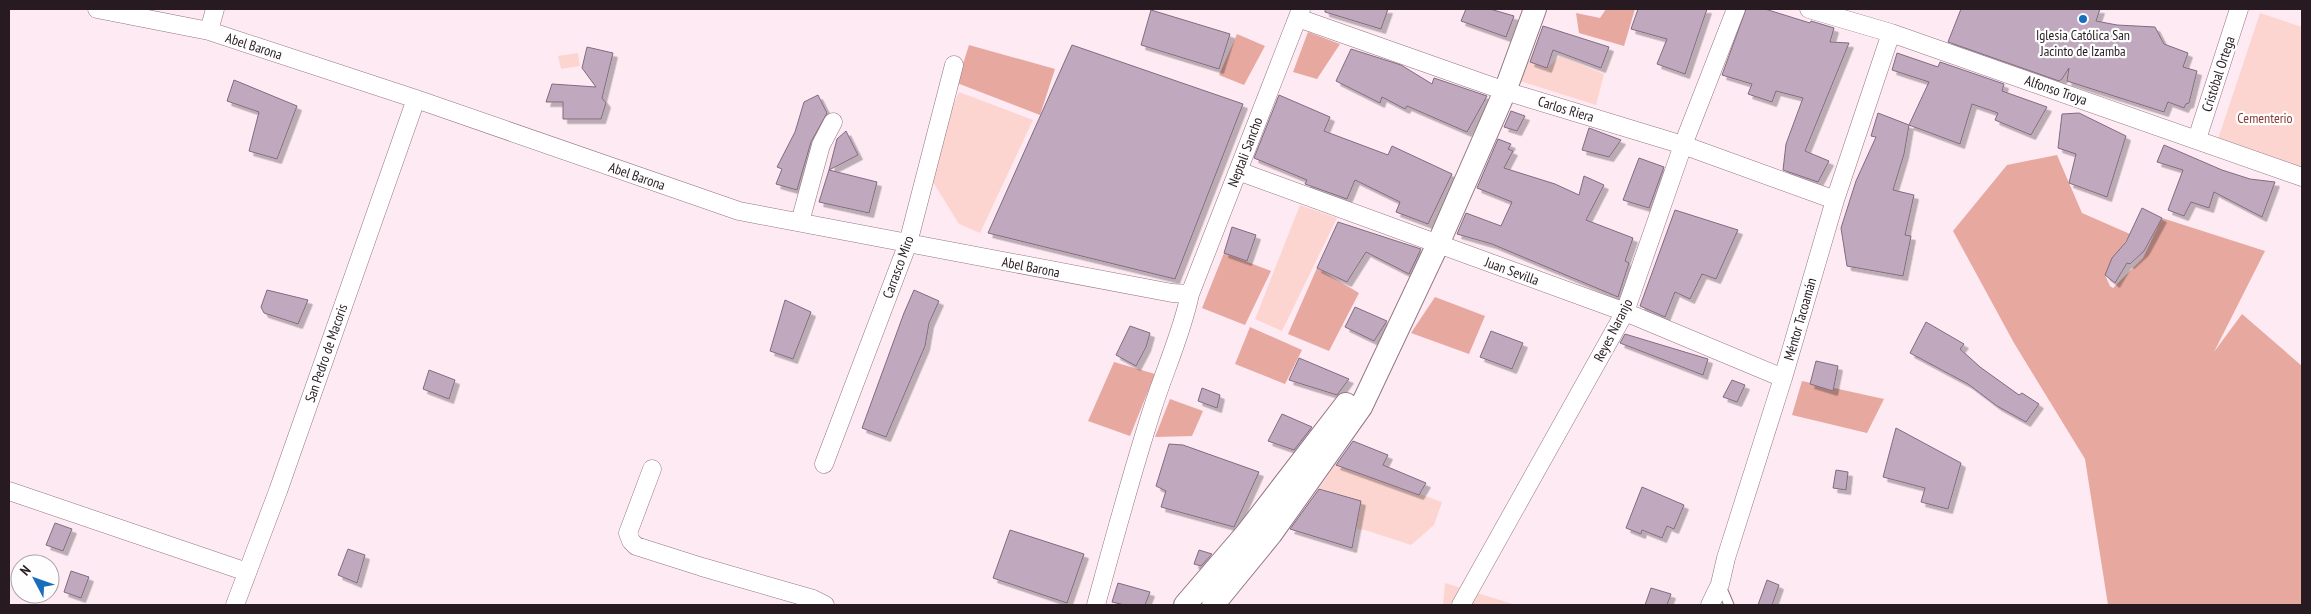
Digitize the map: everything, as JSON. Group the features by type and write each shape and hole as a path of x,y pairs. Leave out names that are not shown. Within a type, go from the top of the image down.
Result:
{"street":[{"name":"Abel Barona","path":"98,9 208,31 416,99 739,211 1172,294 1190,294"},
{"path":"208,31 215,9"},
{"path":"1213,605 1271,534 1361,407 1438,244 1504,91 1535,9"},
{"name":"Reyes Naranjo","path":"1461,605 1625,312 1683,145 1736,9"},
{"name":"Alfonso Troya","path":"1809,9 1891,33 2302,177"},
{"name":"Cristóbal Ortega","path":"2197,139 2239,9"},
{"name":"Carlos Riera","path":"1299,14 1504,91 1683,145 1835,200"},
{"name":"Neptali Sancho","path":"1096,605 1135,464 1153,405 1186,316 1190,294 1299,14"},
{"name":"Méntor Tacoamán","path":"1710,605 1720,584 1726,558 1783,378 1835,200 1891,33"},
{"name":"Carrasco Miro","path":"824,464 908,243 954,65"},
{"name":"San Pedro de Macoris","path":"235,605 416,99"},
{"path":"800,222 819,153 833,122"},
{"name":"Juan Sevilla","path":"1238,170 1625,312 1783,378"},
{"path":"1185,605 1246,534 1387,352"},
{"path":"652,469 628,533 631,541 636,546 702,567 813,598 825,605"},
{"path":"9,491 247,572"}],"lane":[{"path":"1720,584 1728,605"}],"green space":[{"name":"Cementerio","path":"2260,13 2302,27 2302,173 2216,145"},
{"path":"578,53 580,66 561,69 558,56"},
{"path":"1560,56 1604,74 1596,105 1520,81 1527,61 1547,68"},
{"path":"959,92 1033,120 980,233 959,224 926,171"},
{"path":"1300,205 1337,218 1282,331 1255,319"},
{"path":"1335,464 1442,502 1434,525 1411,545 1365,530 1356,529 1360,501 1319,488"},
{"path":"1445,583 1516,605 1443,605"}],"shaded area":[{"path":"1606,9 1635,9 1624,46 1579,33 1576,13 1600,18"},
{"path":"1308,32 1340,44 1317,79 1293,72"},
{"path":"1237,34 1265,46 1244,85 1219,75"},
{"path":"969,45 1055,69 1040,115 957,83"},
{"path":"2057,155 2082,213 2130,234 2105,275 2110,286 2113,288 2143,258 2162,218 2265,251 2214,352 2242,314 2302,366 2302,605 2108,605 2085,459 2014,343 1953,231 2007,165"},
{"path":"1224,253 1271,271 1245,325 1202,308"},
{"path":"1317,268 1359,293 1329,351 1288,334"},
{"path":"1435,297 1485,316 1469,354 1411,333"},
{"path":"1250,327 1302,350 1285,384 1235,364"},
{"path":"1114,362 1155,374 1130,436 1088,421"},
{"path":"1802,381 1884,399 1867,433 1792,415"},
{"path":"1170,399 1203,411 1192,436 1155,437"}],"building":[{"path":"1325,9 1388,9 1381,29 1325,12"},
{"path":"1466,9 1490,9 1514,16 1506,37 1461,21"},
{"path":"1638,9 1707,9 1685,74 1657,64 1667,39 1631,29"},
{"path":"1746,9 1765,9 1810,23 1811,21 1834,28 1830,42 1849,43 1805,151 1829,161 1818,182 1783,170 1786,144 1803,98 1776,91 1772,102 1748,94 1752,84 1722,75"},
{"path":"1961,9 2100,9 2096,21 2117,25 2155,27 2164,44 2188,53 2183,67 2197,71 2189,103 2184,108 2168,102 2164,112 2067,81 2069,68 2059,81 1948,42"},
{"path":"1151,10 1230,34 1219,69 1141,45"},
{"path":"1543,26 1609,47 1601,68 1553,50 1547,68 1530,62"},
{"path":"1072,45 1243,104 1175,279 988,233"},
{"path":"587,47 613,53 602,98 606,103 601,119 563,119 563,102 546,102 552,84 596,87 582,68"},
{"path":"1351,49 1401,65 1432,84 1434,78 1487,96 1467,132 1407,106 1405,109 1382,97 1380,103 1336,81"},
{"path":"1897,53 1938,67 1940,62 2004,84 2002,91 2047,107 2031,135 1995,120 1998,113 1972,104 1960,144 1909,125 1929,82 1892,70"},
{"path":"234,80 297,106 277,159 249,151 259,112 227,101"},
{"path":"818,95 827,113 811,142 797,190 776,184 782,169 777,167 795,132 804,102"},
{"path":"1279,95 1330,117 1324,131 1388,155 1392,146 1452,174 1428,224 1396,212 1400,202 1355,180 1347,199 1305,184 1307,180 1254,158"},
{"path":"1511,111 1525,116 1517,131 1504,127"},
{"path":"1878,113 1909,125 1904,154 1893,190 1914,195 1905,235 1911,236 1903,276 1847,266 1841,228 1856,181 1876,137 1871,136"},
{"path":"2079,113 2126,136 2107,197 2069,183 2076,154 2058,148 2062,114"},
{"path":"1589,128 1621,140 1609,157 1582,150"},
{"path":"846,131 858,155 829,170 837,139"},
{"path":"1498,139 1511,144 1508,149 1513,151 1504,168 1555,184 1579,195 1584,176 1604,185 1586,220 1633,238 1625,261 1629,263 1618,297 1492,244 1457,234 1466,213 1501,226 1512,202 1477,188"},
{"path":"2164,145 2222,170 2250,179 2275,182 2262,217 2214,192 2209,208 2191,202 2184,216 2168,210 2183,170 2157,162"},
{"path":"1639,158 1664,167 1649,208 1623,200"},
{"path":"829,170 877,182 869,213 819,202"},
{"path":"2142,208 2162,218 2144,251 2130,264 2127,263 2115,283 2105,275 2112,258 2126,242"},
{"path":"1675,210 1738,230 1716,279 1702,274 1690,299 1675,292 1665,317 1640,306"},
{"path":"1338,222 1421,249 1409,274 1366,252 1347,282 1317,268"},
{"path":"1232,227 1256,235 1247,261 1224,253"},
{"path":"267,290 308,300 298,324 264,313 261,307"},
{"path":"914,290 939,301 929,323 925,346 886,437 862,428"},
{"path":"785,300 811,312 793,359 770,351"},
{"path":"1355,307 1387,321 1374,341 1345,327"},
{"path":"1926,322 1964,344 1960,349 1980,367 2019,395 2022,393 2039,404 2026,422 1997,406 1968,384 1910,353"},
{"path":"1130,326 1150,333 1146,347 1136,366 1116,355"},
{"path":"1491,331 1523,343 1512,369 1480,357"},
{"path":"1625,334 1708,359 1703,375 1620,343"},
{"path":"1299,358 1349,379 1337,395 1289,380"},
{"path":"1816,361 1838,366 1833,391 1810,384"},
{"path":"429,370 455,380 449,399 423,389"},
{"path":"1732,380 1745,385 1737,402 1723,397"},
{"path":"1202,388 1220,395 1217,408 1198,401"},
{"path":"1282,414 1312,427 1294,450 1268,441"},
{"path":"1896,428 1961,463 1948,509 1921,502 1925,488 1883,477"},
{"path":"1353,441 1388,455 1383,465 1426,483 1419,495 1336,465"},
{"path":"1169,444 1183,445 1259,472 1234,527 1161,507 1166,491 1156,486"},
{"path":"1836,470 1848,472 1846,490 1833,488"},
{"path":"1642,487 1684,505 1674,529 1667,526 1662,538 1642,530 1641,534 1626,528"},
{"path":"1319,489 1361,501 1352,548 1290,529"},
{"path":"55,523 72,529 63,551 46,545"},
{"path":"1010,530 1084,554 1067,603 993,578"},
{"path":"348,549 365,555 357,583 338,575"},
{"path":"1199,550 1212,554 1201,566 1194,564"},
{"path":"71,571 89,577 81,598 64,592"},
{"path":"1767,580 1779,585 1772,605 1758,605"},
{"path":"1118,583 1150,592 1145,605 1125,605 1112,602"},
{"path":"1651,588 1671,594 1667,605 1645,605"}],"place":[{"name":"Iglesia Católica San Jacinto de Izamba","path":"2083,19"}]}
